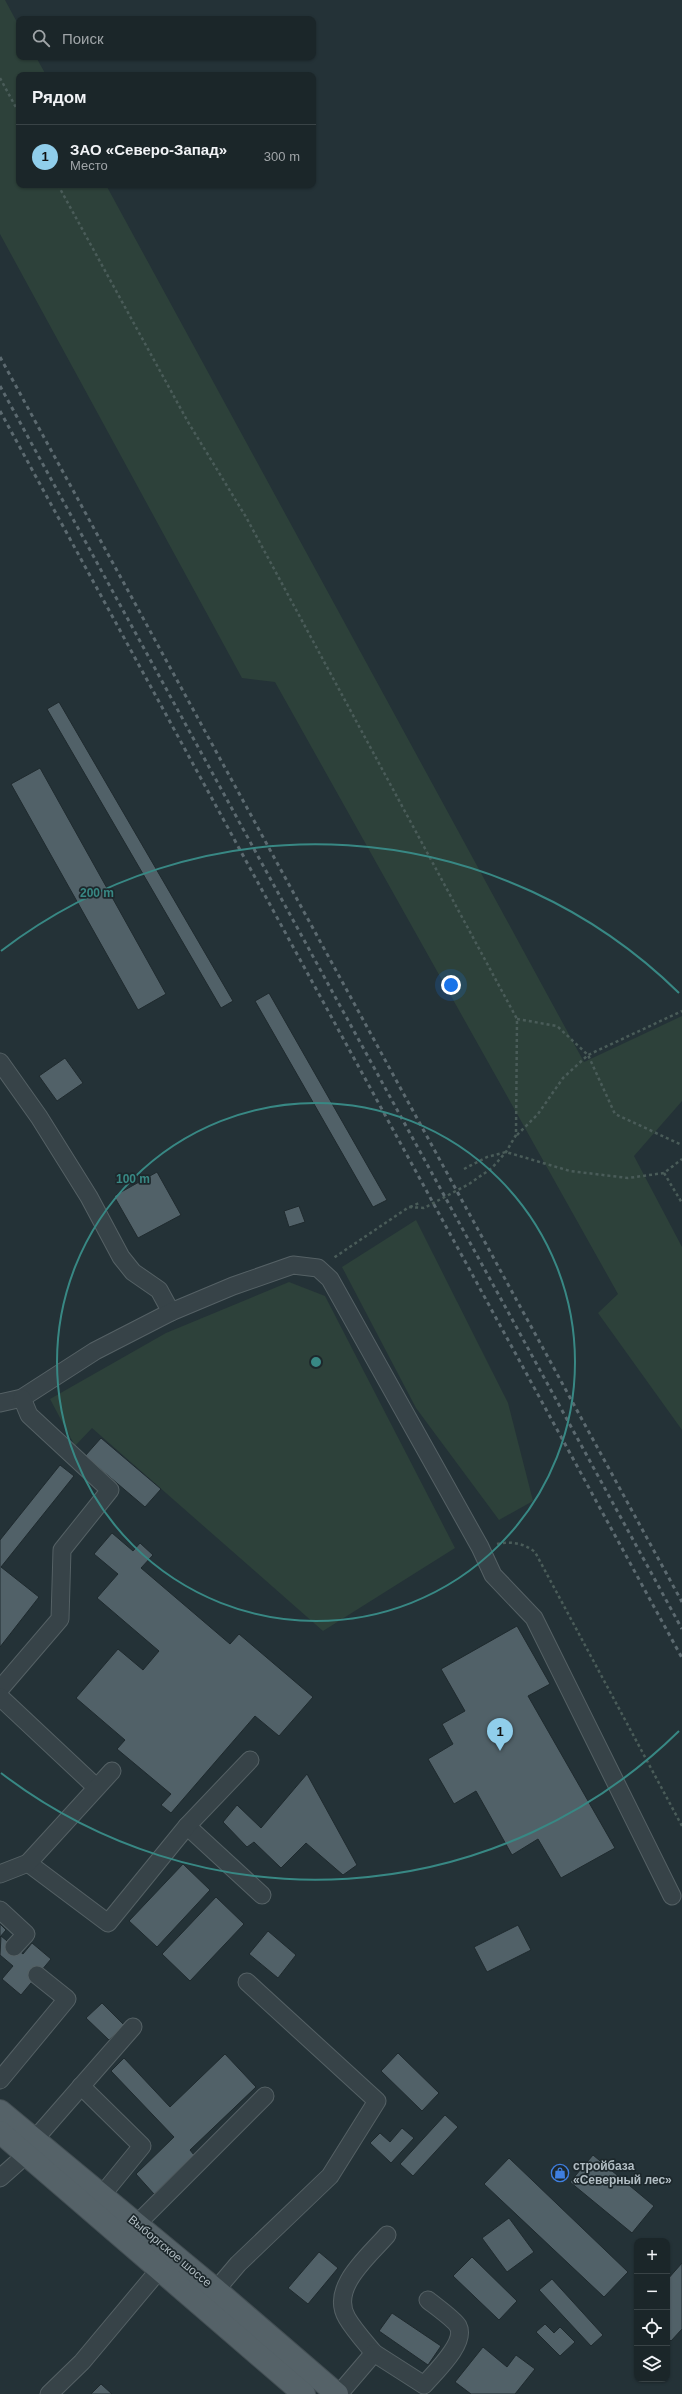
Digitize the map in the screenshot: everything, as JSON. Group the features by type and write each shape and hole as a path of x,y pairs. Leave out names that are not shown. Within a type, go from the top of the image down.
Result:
{"main road":[{"name":"Выборгское шоссе","path":"0,2110 31,2147 159,2270 304,2394"},
{"name":"Выборгское шоссе","path":"0,2132 31,2147 102,2195 338,2394"}],"street":[{"path":"0,1062 39,1117 90,1197 121,1257 133,1272 159,1290 171,1312"},
{"path":"0,1403 22,1398 95,1351 171,1312 233,1286 293,1265 318,1268 330,1279 478,1542 493,1575 534,1618 672,1896"},
{"path":"0,1688 60,1619 62,1550 110,1490 29,1415 22,1398"},
{"path":"0,1697 96,1787"},
{"path":"28,1863 108,1923 188,1826 250,1760"},
{"path":"0,1874 28,1863 112,1771"},
{"path":"188,1826 262,1895"},
{"path":"0,1910 26,1934 14,1947"},
{"path":"0,2080 67,1999 37,1975"},
{"path":"216,2290 238,2264 330,2176 377,2101 247,1982"},
{"path":"0,2178 31,2147 81,2086 133,2027"},
{"path":"81,2086 142,2146 102,2195"},
{"path":"137,2224 265,2096"},
{"path":"387,2235 349,2281 342,2294 342,2308 347,2318 374,2353 424,2385 458,2345 460,2336 458,2326 428,2300"},
{"path":"49,2394 82,2362 159,2270"},
{"path":"338,2394 374,2353"}],"path":[{"path":"0,78 16,107"},
{"path":"60,188 188,422 246,517 517,1019 516,1135"},
{"path":"409,1207 424,1208 469,1184 492,1168 506,1152 516,1135 538,1114 563,1078 588,1055 682,1011"},
{"path":"517,1019 557,1026 588,1055 615,1114 682,1145"},
{"path":"464,1170 487,1156 506,1152 570,1171 628,1178 664,1173 682,1159"},
{"path":"664,1173 682,1202"},
{"path":"318,1268 409,1207 419,1203"},
{"path":"478,1542 518,1544 528,1547 535,1552 682,1826"}],"green space":[{"path":"0,0 5,0 16,20 16,60 38,60 44,72 16,72 16,188 108,188 584,1062 682,1016 682,1101 634,1156 682,1247 682,1430 598,1313 618,1294 275,682 242,678 0,234"},
{"path":"416,1220 508,1403 533,1501 499,1520 416,1408 342,1267"},
{"path":"289,1282 325,1296 455,1548 323,1631 92,1428 75,1446 50,1399 166,1333"}],"building":[{"path":"59,702 233,1001 221,1008 47,709"},
{"path":"40,768 166,994 138,1010 11,784"},
{"path":"269,993 387,1200 373,1207 255,1001"},
{"path":"65,1058 83,1083 57,1101 39,1076"},
{"path":"157,1172 181,1215 138,1238 114,1196"},
{"path":"299,1206 305,1222 289,1227 284,1211"},
{"path":"101,1438 161,1489 145,1507 85,1456"},
{"path":"60,1465 74,1476 1,1567 39,1597 0,1647 0,1540"},
{"path":"112,1533 133,1551 140,1543 153,1555 141,1568 230,1644 239,1634 313,1697 279,1736 255,1716 171,1813 161,1805 171,1794 117,1749 125,1740 76,1698 118,1649 143,1670 159,1651 97,1598 118,1574 94,1554"},
{"path":"517,1626 550,1684 528,1696 615,1848 561,1878 538,1839 512,1855 476,1791 454,1804 428,1759 453,1744 442,1724 465,1711 441,1669"},
{"path":"307,1774 357,1865 343,1875 306,1843 281,1868 254,1842 247,1847 223,1822 237,1805 261,1828"},
{"path":"183,1864 210,1890 157,1947 129,1921"},
{"path":"216,1897 244,1924 190,1981 162,1954"},
{"path":"0,1924 6,1930 0,1937"},
{"path":"518,1925 531,1950 487,1972 474,1947"},
{"path":"268,1931 296,1955 278,1978 249,1954"},
{"path":"1,1936 23,1954 32,1943 51,1959 21,1995 2,1979 13,1966 0,1955"},
{"path":"102,2003 124,2025 109,2040 86,2018"},
{"path":"398,2053 439,2093 422,2111 381,2071"},
{"path":"225,2054 256,2087 190,2150 194,2155 154,2194 136,2174 174,2137 111,2071 124,2058 170,2107"},
{"path":"445,2115 458,2127 413,2176 400,2164"},
{"path":"402,2128 414,2138 391,2163 370,2143 380,2133 390,2142"},
{"path":"593,2155 654,2206 632,2233 570,2182"},
{"path":"509,2158 628,2272 604,2297 484,2184"},
{"path":"509,2218 534,2252 507,2272 482,2238"},
{"path":"319,2252 338,2268 308,2304 288,2288"},
{"path":"472,2257 517,2301 499,2320 453,2276"},
{"path":"682,2263 682,2329 671,2341 670,2340 670,2277"},
{"path":"552,2279 603,2335 591,2346 539,2290"},
{"path":"392,2313 441,2346 428,2365 379,2331"},
{"path":"545,2324 554,2333 560,2327 575,2342 560,2356 536,2332"},
{"path":"483,2347 507,2367 516,2355 535,2369 515,2394 471,2394 455,2382"},
{"path":"101,2384 112,2394 91,2394"}],"railway":[{"path":"0,357 682,1602"},
{"path":"0,386 682,1629"},
{"path":"0,411 682,1658"}],"place":[{"name":"ЗАО «Северо-Запад»","path":"500,1751"},
{"name":"стройбаза «Северный лес»","path":"560,2173"}]}
